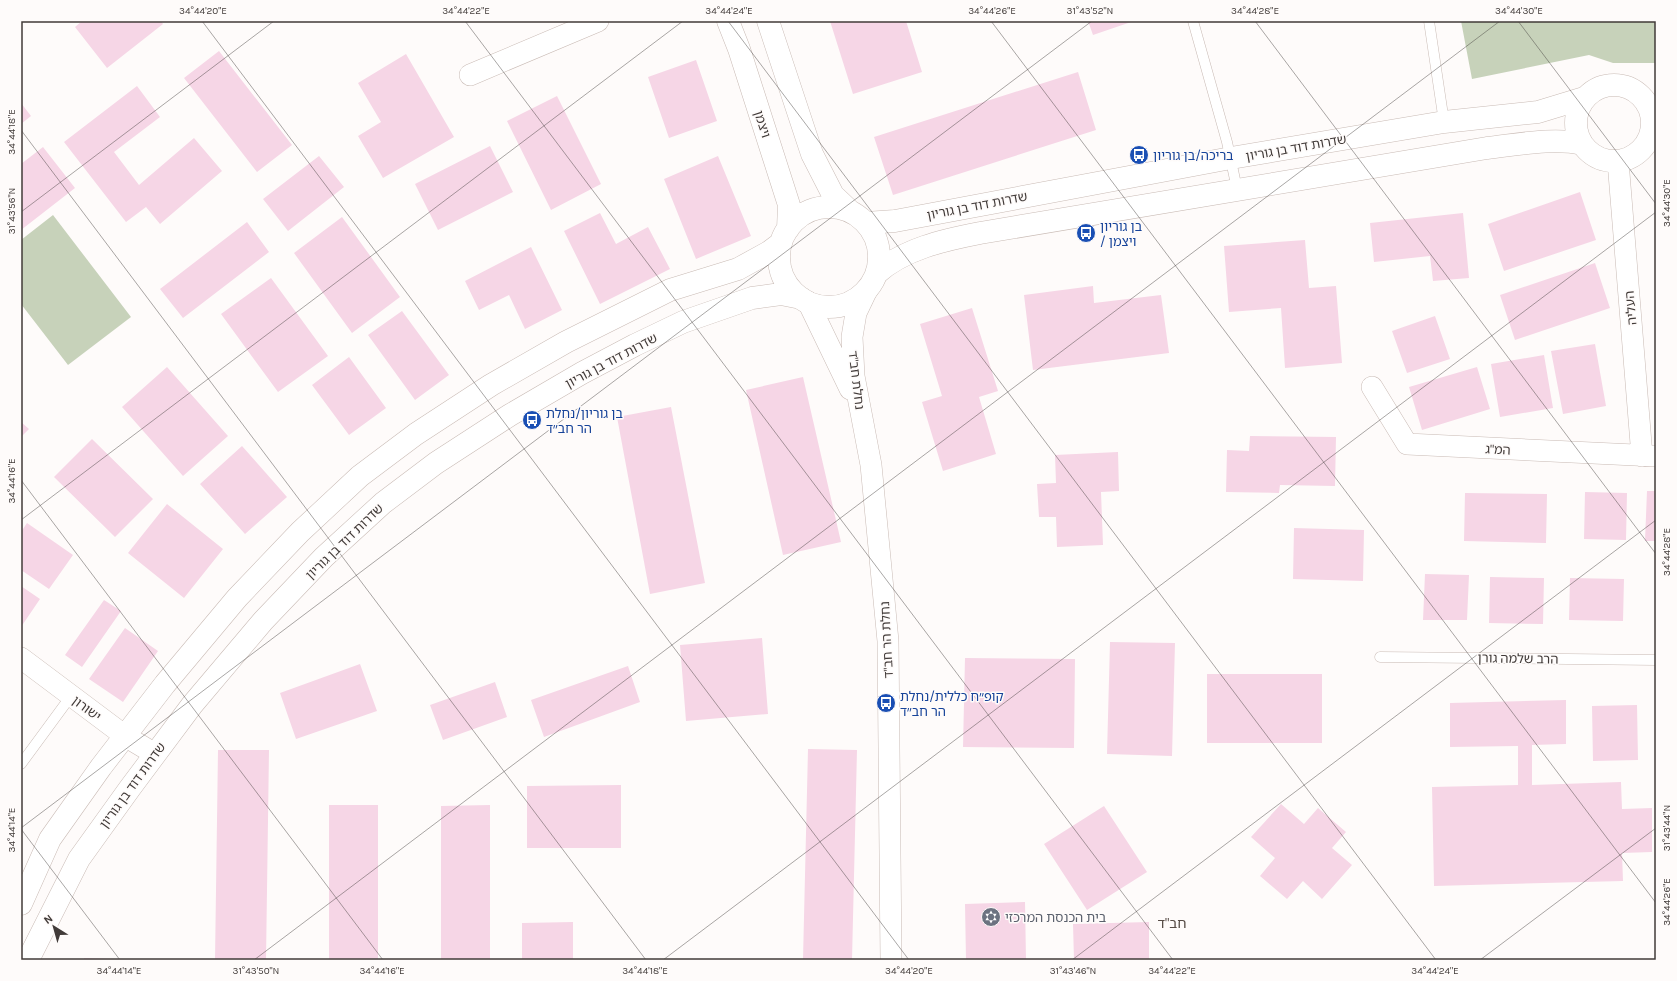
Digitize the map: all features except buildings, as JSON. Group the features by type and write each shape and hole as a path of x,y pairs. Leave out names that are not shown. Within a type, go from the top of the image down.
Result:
{"street":[{"path":"470,75 598,21"},
{"name":"ויצמן","path":"728,21 739,49 789,205 785,236"},
{"path":"768,21 812,154 833,195 858,217 874,234 878,247 879,261 872,282"},
{"path":"1615,84 1646,92 1645,101 1651,113 1652,137 1636,154 1618,161 1607,161 1588,152 1577,135 1575,126 1579,106 1584,98 1593,90 1603,86 1615,84"},
{"name":"שדרות דוד בן גוריון","path":"858,217 895,221 1231,158 1444,122 1538,112 1584,98"},
{"path":"785,236 780,255 782,274 791,290 804,300 824,307 840,306 855,300 885,266 909,254 947,240 1238,189 1487,148 1554,141 1572,141 1582,144"},
{"name":"העליה","path":"1618,161 1649,456"},
{"path":"21,904 50,839 165,684 237,598 300,532 360,476 416,434 491,385 566,342 670,290 738,268 769,252 785,236 798,219 810,211 823,208 837,208 858,217"},
{"name":"נחלת חב\"ד","path":"862,418 854,376 852,337 856,312 872,282"},
{"name":"שדרות דוד בן גוריון","path":"28,960 79,859 192,705 263,621 324,557 383,503 436,463 510,415 582,373 684,322 752,298 782,294 804,300"},
{"name":"נחלת חב\"ד","path":"804,300 842,370 862,418"},
{"name":"המ\"ג","path":"1372,387 1407,444 1649,456"},
{"name":"נחלת הר חב\"ד","path":"862,418 871,465 888,640 891,960"},
{"name":"ישורון","path":"21,658 125,736 155,754"}],"lane":[{"path":"1193,21 1231,158 1238,189"},
{"path":"1429,21 1444,122"},
{"name":"הרב שלמה גורן","path":"1380,657 1656,660"},
{"path":"21,764 71,696"}],"green space":[{"path":"1461,21 1656,21 1656,63 1613,63 1589,55 1472,79"},
{"path":"53,215 131,317 68,365 21,304 21,240"}],"place":[{"name":"בריכה/בן גוריון","path":"1139,155"},
{"name":"בן גוריון / ויצמן","path":"1086,233"},
{"name":"בן גוריון/נחלת הר חב״ד","path":"532,420"},
{"name":"קופ״ח כללית/נחלת הר חב״ד","path":"886,703"},
{"name":"בית הכנסת המרכזי","path":"991,917"}],"district":[{"name":"חב\"ד","path":"1172,923"}]}
